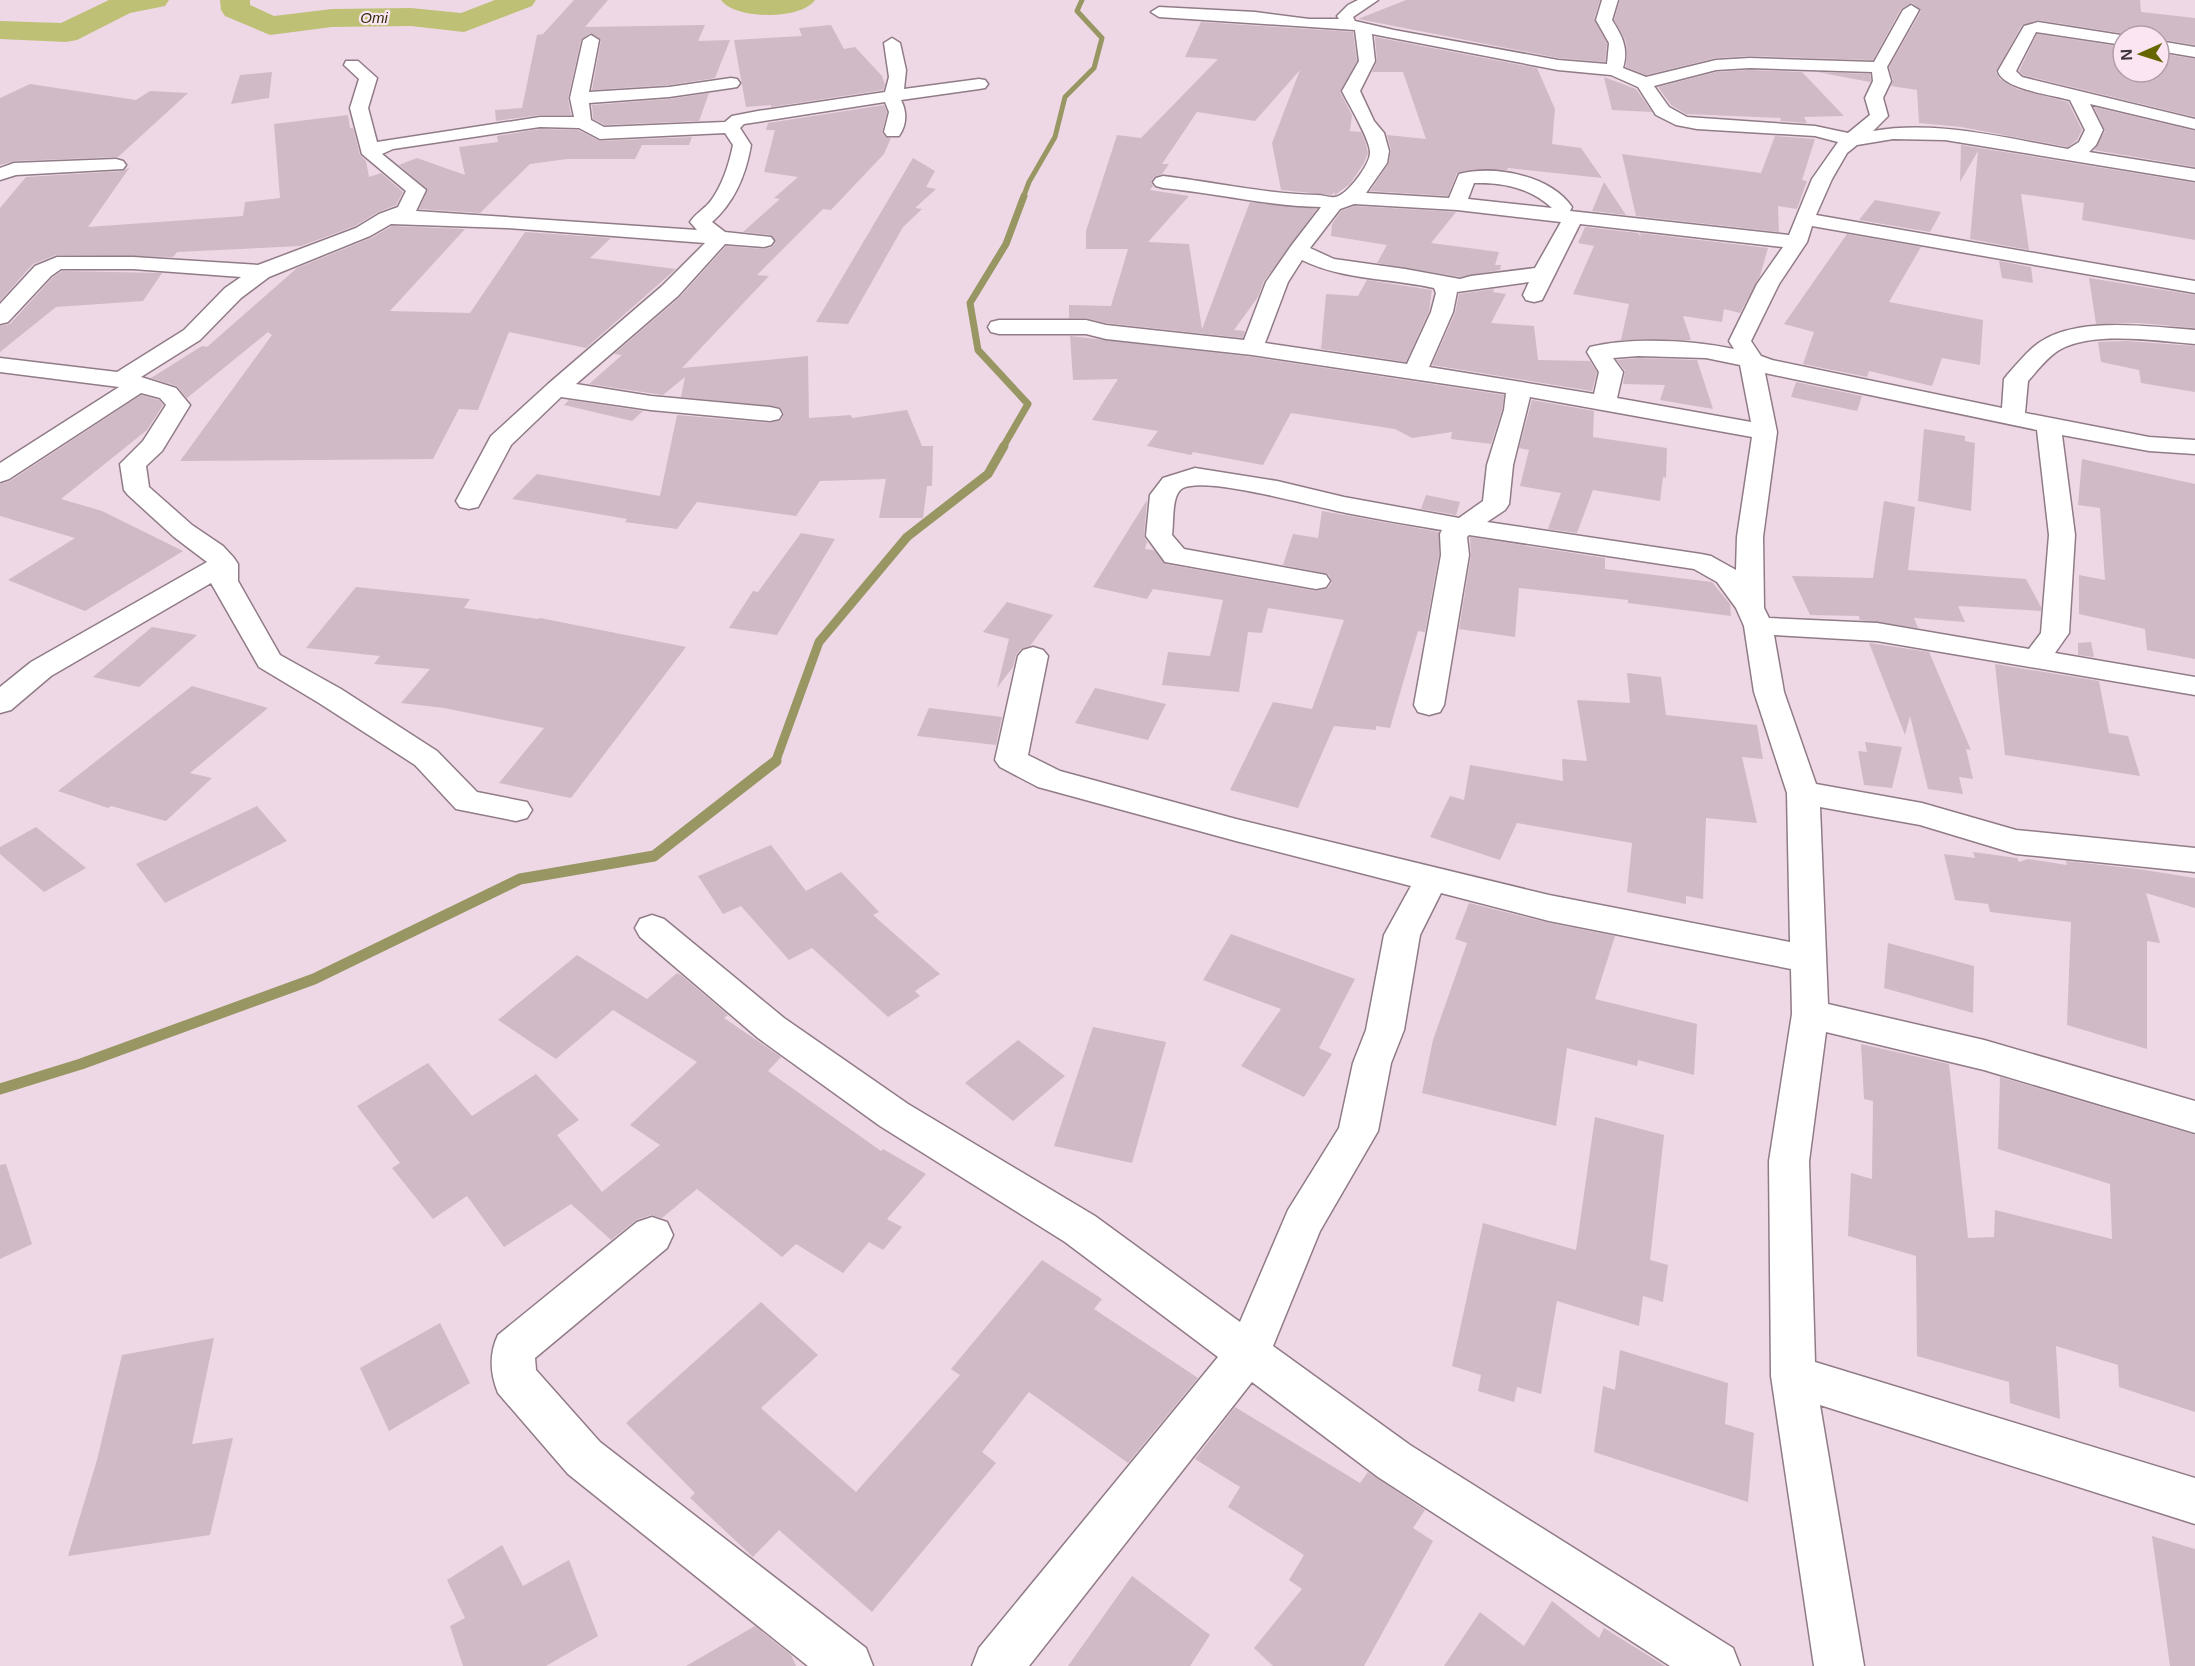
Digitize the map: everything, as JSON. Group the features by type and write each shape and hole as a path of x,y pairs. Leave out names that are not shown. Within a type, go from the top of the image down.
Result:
{"street":[{"path":"1352,198 1378,163 1380,151 1375,133 1366,123 1351,91 1367,61 1356,26 1345,16 1353,8 1370,0"},
{"path":"1610,0 1604,20 1615,38 1620,56 1614,70"},
{"path":"1839,1666 1793,1376 1789,1161 1810,1014 1803,793 1770,692 1754,617 1750,537 1765,432 1751,359 1740,341 1768,284 1800,230 1822,179 1840,150 1880,116 1874,98 1882,81 1879,67 1911,10"},
{"path":"1159,12 1255,17 1309,24 1356,26 1558,65 1614,70 1644,83 1662,111 1682,121 1697,124 1815,131 1853,140 1893,133 1945,134 2195,175"},
{"path":"2111,38 2070,30 2038,27 2030,29 2007,71 2008,76 2016,81 2195,124"},
{"path":"583,123 579,98 591,40"},
{"path":"891,96 896,90 898,78 892,43"},
{"path":"2171,48 2195,52"},
{"path":"1644,83 1716,65 1750,63 1879,67"},
{"path":"352,65 368,78 359,108 371,154 416,190 406,211 394,217"},
{"path":"579,98 669,93 731,83"},
{"path":"371,154 378,148 391,144 514,124 583,123 600,133 714,129 730,126 738,120 758,116 979,84"},
{"path":"891,96 898,112 893,132"},
{"path":"2071,155 2088,145 2094,130 2077,96"},
{"path":"719,237 699,222 714,213 739,164 742,145 730,126"},
{"path":"0,174 14,170 116,165"},
{"path":"1457,204 1466,178 1479,176 1519,183 1555,198 1562,207 1564,218 1534,295"},
{"path":"1163,182 1220,188 1243,195 1282,200 1325,201 1333,206"},
{"path":"1252,348 1277,282 1298,250 1333,206 1352,198 1457,204 1564,218 1800,230 2195,287"},
{"path":"0,474 192,335 233,293 261,272 363,232 386,218 507,222 764,241"},
{"path":"469,501 500,441 556,389 670,291 719,237"},
{"path":"1298,250 1329,265 1406,275 1442,284 1463,286 1471,282 1543,274"},
{"path":"0,317 44,272 57,263 133,263 261,272"},
{"path":"1415,372 1442,312 1447,293 1442,284"},
{"path":"999,327 1086,327 1106,332 1252,348 1519,388 1765,432"},
{"path":"2013,418 2016,379 2053,344 2070,336 2113,333 2195,337"},
{"path":"1604,404 1611,372 1598,352 1698,350 1751,359 1766,366 2013,418 2148,444 2195,447"},
{"path":"0,365 130,382 168,393 178,405 153,446 133,464 137,490 183,531 213,552 224,564 224,581 269,661 330,696 426,758 467,801 516,810"},
{"path":"1429,705 1455,555 1453,534 1461,526 1496,504 1500,465 1516,410 1519,388"},
{"path":"556,389 616,396 651,403 770,414"},
{"path":"2037,658 2055,633 2062,535 2049,425"},
{"path":"1316,581 1175,556 1159,536 1163,495 1172,483 1195,476 1277,489 1344,505 1461,526 1701,562 1727,576 1754,617 1877,632 2195,686"},
{"path":"0,703 41,669 224,564"},
{"path":"1033,656 1011,760 1049,779 1236,830 1549,908 1807,959"},
{"path":"1803,793 1922,814 2016,842 2195,860"},
{"path":"997,1666 1248,1354 1303,1222 1358,1131 1372,1063 1385,1030 1402,934 1431,879"},
{"path":"652,928 790,1041 894,1115 1080,1229 1394,1461 1715,1666"},
{"path":"1810,1014 1984,1055 2195,1117"},
{"path":"652,1235 513,1349 514,1377 584,1458 848,1666"},
{"path":"1793,1376 2195,1502"}],"building":[{"path":"574,0 608,0 585,27 705,25 698,41 730,40 715,78 669,85 592,90 601,40 590,33 581,40 568,98 571,115 540,115 496,121 495,110 522,108 537,35 543,34"},
{"path":"1406,0 1600,0 1594,19 1607,43 1605,62 1558,58 1358,19"},
{"path":"1620,0 2140,0 2141,12 2195,18 2195,45 2171,41 2171,24 2111,24 2111,31 2038,20 2022,25 1996,72 2000,79 2017,89 2068,102 2082,130 2077,140 2068,147 1961,127 1919,123 1917,90 1891,86 1893,80 1889,67 1921,11 1912,3 1901,9 1873,60 1750,56 1716,58 1646,75 1626,67 1626,42 1614,20"},
{"path":"1201,22 1353,32 1357,61 1340,92 1352,115 1350,131 1361,132 1365,141 1368,153 1364,163 1350,184 1335,195 1334,192 1332,195 1281,190 1272,143 1300,70 1255,121 1197,112 1162,164 1169,164 1162,174 1154,177 1150,190 1189,196 1148,242 1189,244 1202,329 1250,202 1317,209 1264,281 1258,297 1234,330 1245,331 1243,338 1106,323 1086,318 1069,318 1069,305 1111,306 1128,249 1086,249 1086,231 1117,135 1141,138 1218,59 1185,57"},
{"path":"831,25 844,49 855,47 882,76 885,85 883,90 771,107 771,105 746,107 734,40 802,36 799,28"},
{"path":"2037,34 2111,45 2111,84 2171,84 2171,55 2195,59 2195,117 2023,75 2019,71"},
{"path":"1375,37 1537,68 1555,109 1552,144 1581,148 1602,178 1508,168 1507,170 1473,169 1457,173 1448,196 1370,191 1389,163 1391,150 1387,135 1426,139 1403,72 1372,72 1377,61"},
{"path":"1750,70 1802,72 1844,116 1804,117 1807,123 1780,121 1781,118 1686,114 1671,105 1658,87 1716,72"},
{"path":"272,72 269,98 231,104 240,75"},
{"path":"1817,72 1870,74 1871,81 1870,82"},
{"path":"1604,77 1636,89 1652,112 1612,110"},
{"path":"30,84 136,100 150,91 188,93 118,157 14,161 0,165 0,98"},
{"path":"709,93 699,121 605,125 593,119 592,105 669,99"},
{"path":"884,105 887,112 882,133 885,137 891,138 884,154 831,210 823,209 757,275 769,276 682,368 808,356 809,418 851,415 852,418 907,410 922,446 933,446 932,486 927,486 923,518 879,518 886,479 820,481 796,516 697,502 677,529 625,522 627,519 512,499 537,474 660,496 677,415 770,423 781,420 784,413 779,407 681,397 685,377 663,395 589,384 622,355 614,354 679,298 726,246 764,249 772,247 776,242 771,235 743,232 780,199 774,198 798,177 764,172 775,130 766,130 768,123"},
{"path":"2094,107 2195,131 2195,167 2094,150 2105,131"},
{"path":"348,115 350,128 353,128 360,155 366,161 369,177 381,173 403,192 396,205 378,212 355,226 301,246 177,252 173,257 56,255 33,264 0,301 0,208 26,177 123,171 130,167 88,227 243,216 245,202 280,198 274,124"},
{"path":"540,129 578,130 600,141 692,137 689,145 642,145 635,159 567,159 530,164 480,213 419,209 428,190 399,165 417,158 465,175 459,147 498,142 497,136"},
{"path":"1775,136 1815,139 1802,180 1807,181 1797,209 1778,206 1779,232 1636,216 1622,154 1761,173"},
{"path":"1961,145 2195,183 2195,240 2082,220 2084,203 2021,194 2029,250 1970,239 1978,151 1960,182"},
{"path":"913,158 935,171 926,187 936,189 915,208 922,209 903,227 848,324 816,322"},
{"path":"1604,182 1626,215 1592,211"},
{"path":"1875,200 1941,212 1930,232 1859,220"},
{"path":"1354,206 1456,212 1431,243 1499,252 1495,265 1501,265 1500,270 1460,277 1377,263 1387,245 1331,236 1332,224 1341,211"},
{"path":"392,226 465,229 390,311 470,313 525,232 611,238 590,258 676,269 586,348 509,332 478,410 459,409 433,459 180,461 272,335 268,332 187,398 177,386 151,378 202,346 207,347 297,268 371,238"},
{"path":"1585,227 1638,233 1641,237 1640,233 1768,248 1760,276 1740,313 1724,309 1722,322 1683,316 1691,340 1621,340 1629,304 1573,294 1594,246 1578,243"},
{"path":"1847,234 1921,247 1889,302 1983,320 1980,365 1942,358 1932,386 1869,371 1867,377 1803,364 1814,332 1784,324"},
{"path":"1999,261 2031,267 2033,283 2002,278"},
{"path":"62,271 162,273 143,301 56,307 0,352 0,326 10,324 52,278"},
{"path":"2089,278 2195,295 2195,328 2139,323 2096,324"},
{"path":"1367,280 1432,290 1429,311 1406,362 1321,349 1326,294 1358,296"},
{"path":"1494,289 1493,292 1506,294 1491,323 1534,326 1538,360 1590,361 1597,372 1592,391 1432,365 1455,313 1459,294"},
{"path":"1070,336 1252,357 1504,395 1502,410 1491,444 1451,439 1452,432 1412,438 1395,429 1291,413 1263,465 1193,452 1191,455 1147,446 1158,431 1092,420 1118,379 1073,380"},
{"path":"2126,341 2195,346 2195,392 2141,383 2139,370 2101,362 2098,342"},
{"path":"1638,358 1697,360 1713,409 1660,400 1665,385 1623,384 1625,371 1617,360"},
{"path":"1796,382 1862,396 1857,411 1791,397"},
{"path":"141,395 159,400 163,405 147,430 61,499 102,511 183,551 85,611 8,580 75,538 0,516 0,484 10,481"},
{"path":"569,400 643,411 632,421 564,405"},
{"path":"1532,400 1594,411 1593,437 1667,448 1666,478 1663,477 1660,501 1593,490 1577,533 1548,529 1561,493 1520,486 1529,450 1519,448"},
{"path":"1924,429 1965,436 1965,441 1975,443 1971,511 1918,501"},
{"path":"2082,459 2195,484 2195,659 2147,650 2145,629 2079,614 2079,575 2105,580 2100,508 2078,505"},
{"path":"1426,495 1460,502 1456,515 1421,509"},
{"path":"1147,500 1145,549 1154,550 1165,564 1316,591 1328,588 1332,582 1328,574 1283,565 1293,534 1318,538 1322,511 1439,532 1439,555 1425,632 1418,631 1390,728 1376,726 1376,730 1334,726 1298,808 1230,790 1273,702 1312,709 1344,620 1268,608 1262,633 1248,632 1239,692 1162,685 1168,652 1210,656 1223,600 1153,589 1147,599 1093,587"},
{"path":"1884,501 1915,507 1908,570 2026,579 2041,611 1958,606 1965,622 1914,618 1918,628 1860,620 1859,616 1810,615 1792,576 1873,578"},
{"path":"801,533 835,539 777,635 729,628 753,591 758,592"},
{"path":"1470,537 1605,558 1605,569 1712,582 1730,604 1731,616 1628,603 1628,600 1519,588 1515,637 1459,629 1471,555"},
{"path":"356,587 470,599 464,608 540,618 686,647 571,798 499,783 544,728 444,708 401,703 430,669 374,664 380,656 306,648"},
{"path":"1007,602 1053,615 1030,646 1021,649 1016,655 1013,667 997,688 1009,639 983,632"},
{"path":"152,627 197,635 139,687 93,677"},
{"path":"2091,642 2094,657 2078,655 2078,643"},
{"path":"1869,643 1929,652 1971,750 1966,749 1973,779 1959,777 1963,794 1928,789 1910,716 1905,735"},
{"path":"1995,664 2099,681 2109,733 2128,736 2140,776 2005,755"},
{"path":"1627,673 1661,677 1666,715 1757,725 1763,759 1742,757 1757,823 1706,818 1703,899 1686,896 1686,904 1627,892 1632,843 1517,823 1500,860 1430,837 1450,796 1464,800 1470,765 1563,781 1562,759 1587,761 1577,700 1630,703"},
{"path":"192,686 268,708 190,773 212,778 166,821 111,806 108,808 58,791"},
{"path":"1095,688 1166,704 1148,740 1075,723"},
{"path":"929,708 1002,717 996,745 917,736"},
{"path":"1865,742 1902,747 1892,788 1864,785 1858,751 1867,752"},
{"path":"257,806 287,841 165,903 136,864"},
{"path":"36,827 86,868 44,892 0,854 0,847"},
{"path":"771,845 806,891 841,872 879,912 873,915 940,974 915,991 920,996 888,1017 812,948 789,960 741,906 723,914 698,876"},
{"path":"1973,852 2017,858 2019,862 2028,859 2067,865 2066,861 2195,878 2195,908 2146,893 2160,943 2147,941 2147,1049 2067,1025 2071,922 1990,912 1988,904 1955,900 1944,854 1975,858"},
{"path":"1469,903 1549,923 1615,936 1595,999 1697,1024 1694,1075 1638,1060 1637,1066 1567,1048 1556,1126 1422,1093 1433,1040 1467,943 1455,939"},
{"path":"1231,934 1355,979 1319,1048 1332,1054 1304,1097 1241,1066 1281,1009 1203,980"},
{"path":"1888,943 1974,966 1973,1013 1884,988"},
{"path":"577,955 647,999 677,973 681,975 728,1015 724,1018 781,1057 768,1071 881,1151 883,1149 926,1174 887,1219 902,1227 883,1250 869,1242 843,1273 796,1244 782,1257 697,1189 662,1218 651,1215 636,1220 611,1240 571,1204 504,1247 467,1196 433,1219 392,1168 400,1163 357,1106 428,1063 472,1116 536,1074 579,1120 557,1135 602,1192 660,1145 630,1125 697,1062 613,1010 556,1059 498,1020"},
{"path":"1093,1027 1166,1042 1132,1163 1054,1146"},
{"path":"1018,1040 1065,1076 1013,1121 965,1083"},
{"path":"1861,1044 1949,1064 1968,1238 1994,1237 1995,1210 2112,1239 2110,1184 1998,1149 2000,1077 2195,1135 2195,1412 2119,1387 2118,1365 2056,1346 2060,1419 2010,1403 2009,1382 1917,1356 1916,1256 1848,1236 1851,1173 1872,1179 1873,1101 1864,1099"},
{"path":"1595,1117 1664,1135 1650,1260 1668,1265 1663,1302 1643,1296 1639,1326 1557,1301 1541,1394 1517,1387 1514,1402 1478,1391 1481,1375 1452,1366 1483,1223 1576,1250"},
{"path":"6,1164 32,1244 0,1259 0,1165"},
{"path":"1042,1260 1102,1299 1094,1309 1198,1378 1128,1463 1029,1392 982,1452 996,1463 872,1612 779,1530 753,1557 690,1498 695,1493 626,1423 761,1302 818,1355 761,1408 856,1492 960,1375 951,1369"},
{"path":"440,1323 470,1383 389,1431 360,1368"},
{"path":"214,1338 192,1444 233,1438 210,1535 68,1556 97,1460 122,1355"},
{"path":"1620,1350 1728,1383 1725,1424 1754,1433 1748,1502 1594,1452 1603,1386 1615,1390"},
{"path":"1235,1407 1360,1483 1368,1472 1425,1510 1413,1528 1433,1541 1364,1666 1273,1666 1254,1648 1302,1589 1289,1580 1304,1555 1228,1507 1240,1487 1195,1459"},
{"path":"2152,1536 2195,1549 2195,1666 2170,1666"},
{"path":"502,1545 523,1586 569,1560 598,1636 546,1666 463,1666 450,1626 465,1618 447,1580"},
{"path":"1132,1576 1210,1635 1190,1666 1068,1666"},
{"path":"1552,1601 1599,1638 1604,1628 1665,1666 1444,1666 1480,1612 1524,1646"},
{"path":"755,1626 791,1655 796,1666 686,1666"}],"waterway":[{"name":"Omi","path":"0,30 66,33 122,5 154,0"},
{"name":"Omi","path":"235,0 236,10 270,26 332,18 411,17 464,23 521,0"},
{"name":"Omi","path":"736,0 768,6 800,0"},
{"path":"1023,198 1029,182 1055,137 1065,97 1094,68 1102,38 1077,11 1082,0"},
{"path":"1003,447 1028,404 978,350 970,303 1006,244 1024,196"},
{"path":"776,761 819,642 907,537 988,474 1004,446"},
{"path":"0,1089 81,1064 314,979 520,879 654,856 776,761"}]}
